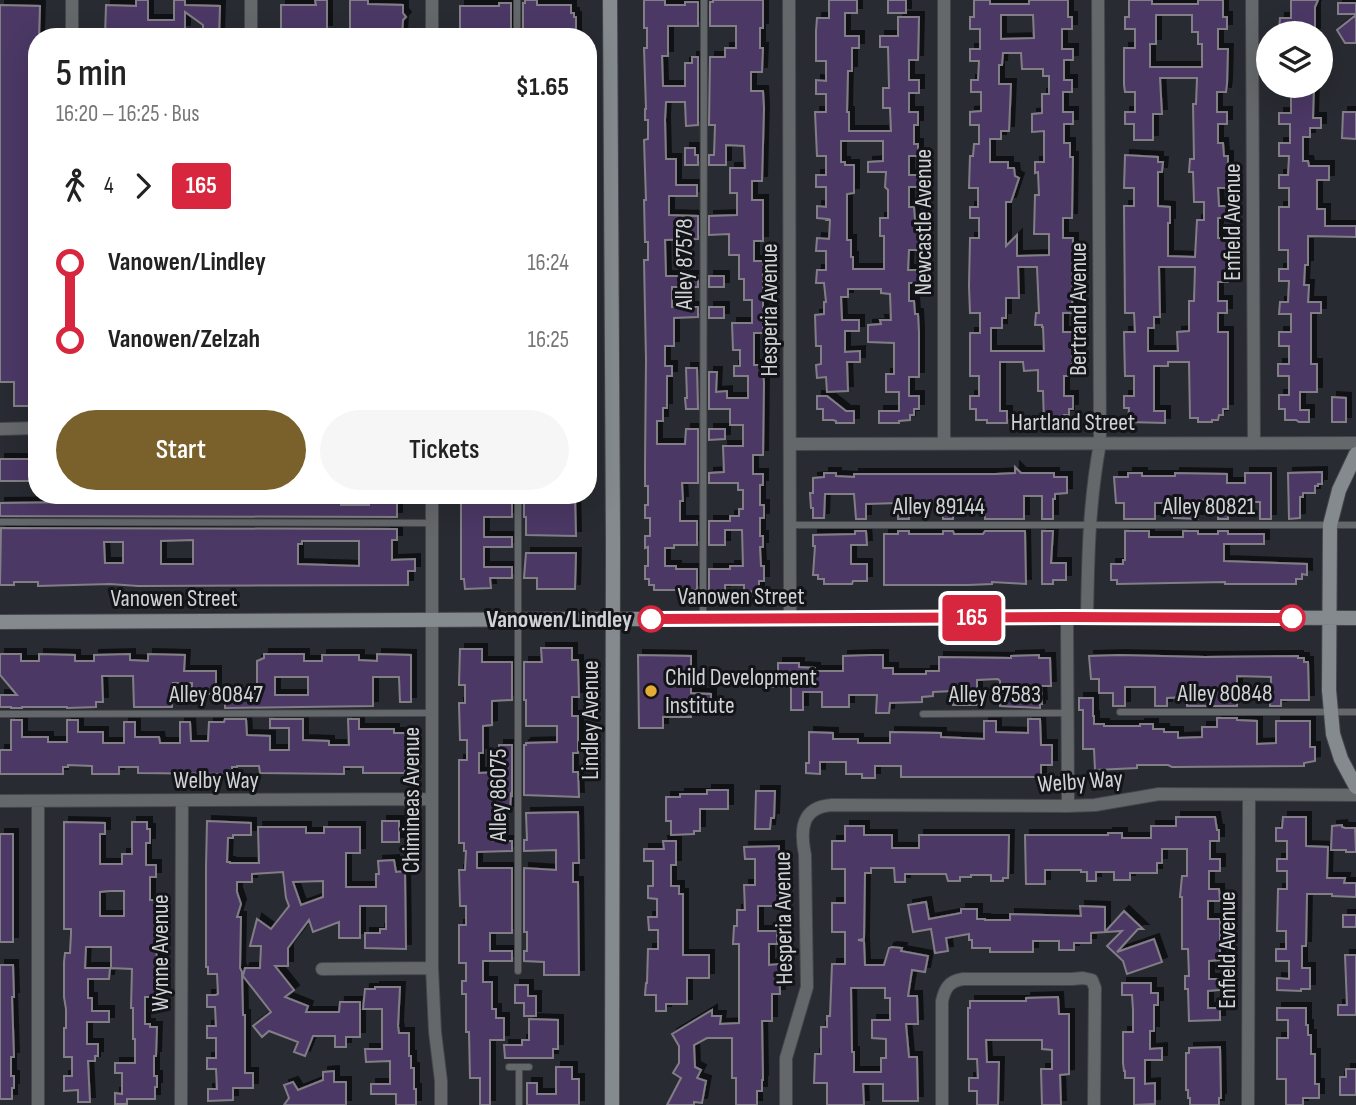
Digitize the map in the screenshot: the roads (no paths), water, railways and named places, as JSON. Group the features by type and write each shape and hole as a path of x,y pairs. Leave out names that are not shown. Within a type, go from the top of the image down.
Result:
{"main road":[{"name":"Lindley Avenue","path":"610,0 612,1105"},
{"path":"1356,454 1339,490 1330,525 1329,618 1330,712 1333,734 1356,787"},
{"name":"Vanowen Street","path":"0,622 1356,618"}],"street":[{"path":"72,0 72,28"},
{"path":"251,0 251,28"},
{"path":"432,0 432,28"},
{"name":"Hesperia Avenue","path":"789,0 789,619"},
{"name":"Newcastle Avenue","path":"944,0 944,443"},
{"name":"Bertrand Avenue","path":"1087,617 1089,525 1100,443 1098,0"},
{"name":"Enfield Avenue","path":"1252,0 1254,443"},
{"path":"0,429 28,428"},
{"name":"Hartland Street","path":"790,444 1356,443"},
{"name":"Chimineas Avenue","path":"432,504 432,968 441,1105"},
{"path":"1067,617 1068,806"},
{"name":"Welby Way","path":"808,814 817,808 832,805 1068,806 1095,805 1159,794 1356,795"},
{"name":"Enfield Avenue","path":"1248,795 1248,1105"},
{"name":"Welby Way","path":"0,801 432,799"},
{"path":"38,801 38,1105"},
{"name":"Wynne Avenue","path":"181,1105 182,801"},
{"name":"Hesperia Avenue","path":"786,1105 786,1058 807,987 805,855 802,834 808,814"},
{"path":"322,969 432,968"},
{"path":"942,1105 942,1001 950,983 970,979 1083,978 1092,980 1095,988 1094,1105"}],"lane":[{"path":"517,0 517,28"},
{"name":"Alley 87578","path":"704,0 704,619"},
{"name":"Alley 86075","path":"517,971 518,504"},
{"path":"0,522 432,523"},
{"name":"Alley 89144","path":"790,525 1089,525"},
{"name":"Alley 80821","path":"1089,525 1356,525"},
{"name":"Alley 80848","path":"1120,712 1356,712"},
{"name":"Alley 80847","path":"0,714 432,713"},
{"name":"Alley 87583","path":"923,714 1068,713"},
{"path":"509,1067 528,1067"},
{"path":"519,1067 519,1105"}],"place":[{"name":"Vanowen/Lindley","path":"651,619"},
{"name":"Child Development Institute","path":"651,691"}]}
